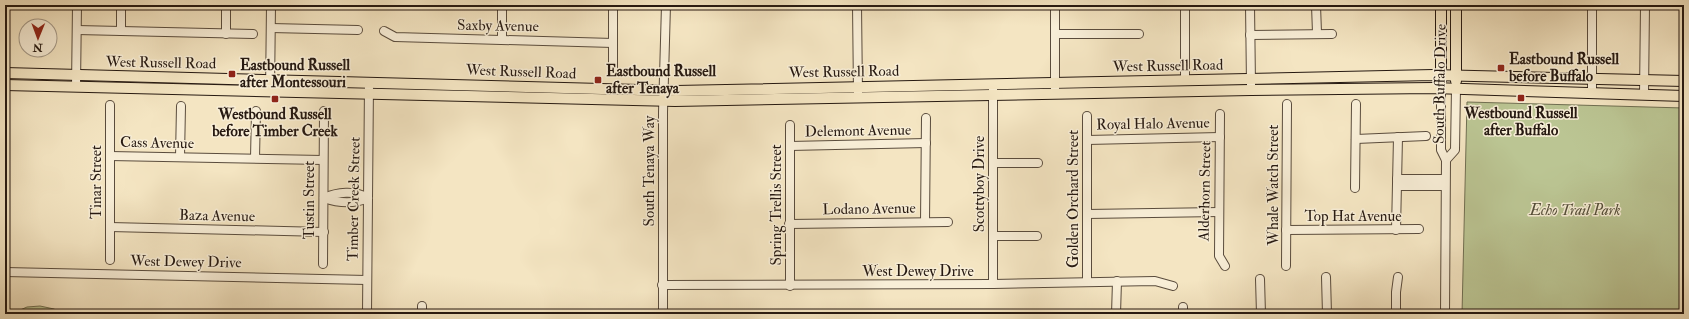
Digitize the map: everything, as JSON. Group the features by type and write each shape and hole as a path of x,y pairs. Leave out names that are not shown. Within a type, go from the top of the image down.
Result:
{"main road":[{"name":"South Buffalo Drive","path":"1440,5 1441,88"},
{"name":"South Buffalo Drive","path":"1456,5 1456,88"},
{"name":"West Russell Road","path":"5,73 76,81 270,92 369,94 858,98 1251,90 1456,88 1684,96"},
{"name":"West Russell Road","path":"5,85 76,81 270,80 664,96 858,86 1440,75 1684,81"}],"street":[{"path":"76,5 76,81"},
{"path":"121,31 122,5"},
{"path":"226,5 226,34"},
{"path":"270,92 271,5"},
{"path":"502,5 502,40"},
{"path":"613,5 613,72"},
{"name":"South Tenaya Way","path":"663,314 662,285 666,5"},
{"path":"857,5 858,98"},
{"path":"1055,5 1055,94"},
{"path":"1185,5 1185,80"},
{"path":"1250,5 1251,90"},
{"path":"1316,5 1317,33"},
{"path":"1592,5 1592,93"},
{"path":"1644,95 1645,5"},
{"path":"271,28 358,30"},
{"path":"77,30 253,34"},
{"name":"Saxby Avenue","path":"384,31 395,37 613,43"},
{"path":"1055,34 1139,34"},
{"path":"1250,35 1332,34"},
{"name":"Timber Creek Street","path":"367,314 369,84"},
{"name":"Scottyboy Drive","path":"993,84 993,284"},
{"name":"South Buffalo Drive","path":"1441,88 1440,150 1446,160 1445,314"},
{"name":"South Buffalo Drive","path":"1446,160 1455,150 1456,88"},
{"name":"Tinar Street","path":"110,104 110,260"},
{"name":"Whale Watch Street","path":"1286,266 1287,104"},
{"path":"1355,188 1356,104"},
{"path":"180,158 181,106"},
{"path":"255,158 256,111"},
{"name":"Tustin Street","path":"323,264 324,111"},
{"name":"Alderhorn Street","path":"1220,114 1219,256 1225,266"},
{"name":"Golden Orchard Street","path":"1087,282 1088,116"},
{"path":"925,222 926,118"},
{"name":"Spring Trellis Street","path":"790,125 790,286"},
{"path":"1356,138 1426,136"},
{"name":"Royal Halo Avenue","path":"1087,140 1220,137"},
{"path":"1396,230 1398,137"},
{"name":"Delemont Avenue","path":"790,146 926,144"},
{"name":"Cass Avenue","path":"110,156 323,160"},
{"path":"993,163 1038,163"},
{"path":"1397,183 1445,183"},
{"path":"324,198 334,193 360,193 368,198"},
{"path":"1087,214 1219,212"},
{"name":"Lodano Avenue","path":"790,224 948,222"},
{"name":"Baza Avenue","path":"110,227 324,232"},
{"name":"Top Hat Avenue","path":"1286,230 1419,229"},
{"path":"993,236 1037,236"},
{"name":"West Dewey Drive","path":"5,272 367,280"},
{"path":"1326,277 1327,314"},
{"path":"1396,314 1398,277"},
{"path":"1260,279 1261,314"},
{"path":"1116,314 1117,281"},
{"name":"West Dewey Drive","path":"662,285 790,286 1155,281 1173,286"}],"green space":[{"name":"Echo Trail Park","path":"1467,102 1684,108 1684,314 1462,314"},
{"path":"40,306 54,309 63,314 11,314 27,307"}],"place":[{"name":"Eastbound Russell before Buffalo","path":"1501,68"},
{"name":"Eastbound Russell after Montessouri","path":"232,74"},
{"name":"Eastbound Russell after Tenaya","path":"598,80"},
{"name":"Westbound Russell after Buffalo","path":"1521,98"},
{"name":"Westbound Russell before Timber Creek","path":"275,99"}]}
